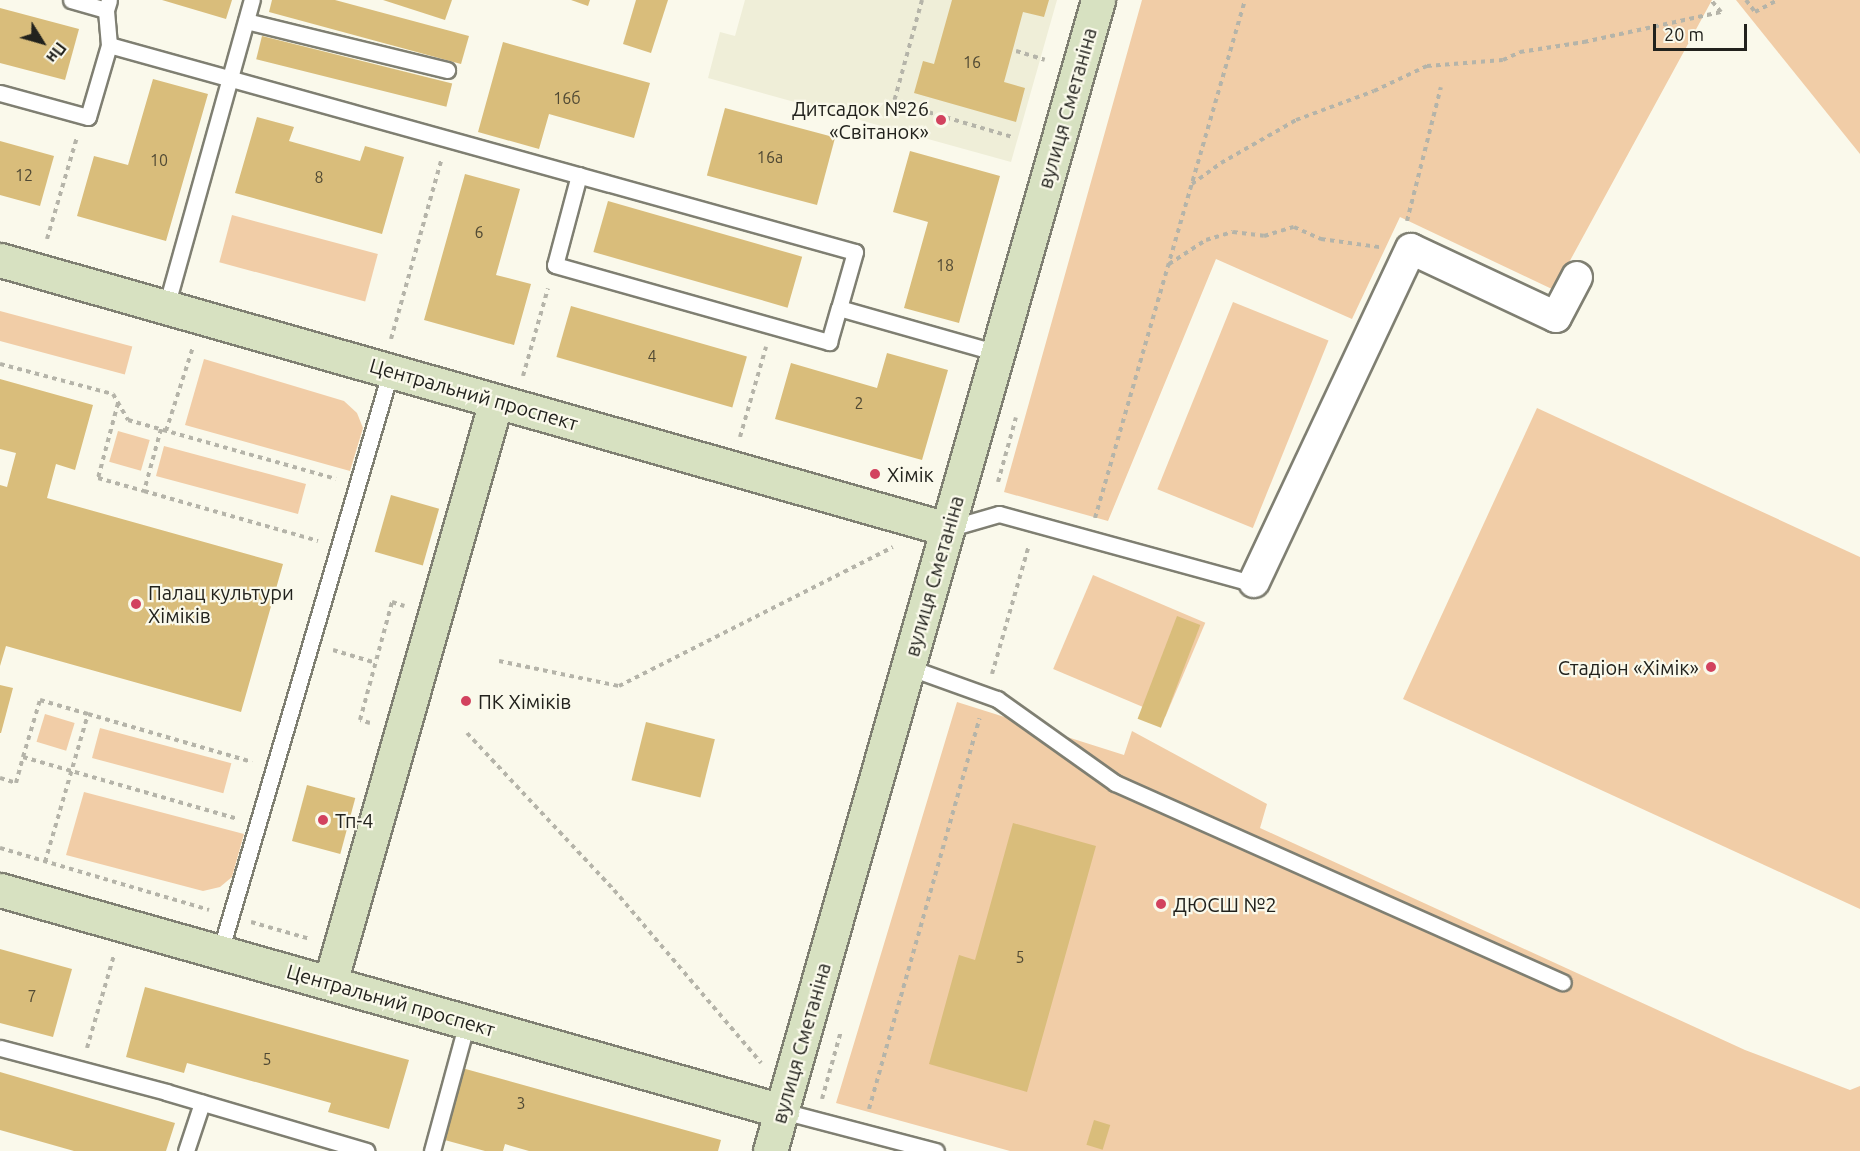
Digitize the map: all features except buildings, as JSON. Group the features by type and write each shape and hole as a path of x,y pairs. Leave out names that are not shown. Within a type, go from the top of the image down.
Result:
{"street":[{"name":"вулиця Сметаніна","path":"770,1151 770,1107 908,667 1098,0"},
{"path":"1260,585 1411,249 1556,317 1577,277"},
{"name":"Центральний проспект","path":"0,260 166,307 391,355 496,400 947,529"},
{"path":"330,983 496,400"},
{"name":"Центральний проспект","path":"0,890 770,1107"}],"lane":[{"path":"0,93 88,117 109,45 107,5 71,0"},
{"path":"166,307 252,0"},
{"path":"246,21 447,70"},
{"path":"109,45 230,77 855,252 829,342 555,266 579,175"},
{"path":"839,308 998,353"},
{"path":"220,952 357,485 391,355"},
{"path":"947,529 999,514 1260,585"},
{"path":"908,667 997,699 1116,783 1563,982"},
{"path":"432,1151 467,1022"},
{"path":"0,1048 202,1103 322,1145 367,1151"},
{"path":"186,1151 202,1103"},
{"path":"770,1107 936,1151"}],"path":[{"path":"922,0 894,102 1012,137"},
{"path":"1088,539 1245,0"},
{"path":"1192,184 1221,163 1296,120 1374,91 1427,66 1503,60 1520,52 1584,42 1721,12 1711,0"},
{"path":"1746,0 1755,12 1773,5 1778,0"},
{"path":"1016,51 1045,60"},
{"path":"1168,264 1206,240 1233,232 1264,236 1293,227 1321,238 1362,246 1411,249 1404,234 1441,87"},
{"path":"46,243 83,115"},
{"path":"391,355 447,138"},
{"path":"522,376 555,266"},
{"path":"740,437 772,326"},
{"path":"144,491 190,358"},
{"path":"0,364 113,394 128,420 357,485"},
{"path":"118,404 98,478 339,547"},
{"path":"863,1130 1035,525"},
{"path":"499,661 619,686 894,546"},
{"path":"380,726 360,720 392,602 413,608"},
{"path":"310,643 376,663"},
{"path":"0,778 16,783 40,700 273,768"},
{"path":"45,862 88,714"},
{"path":"467,733 614,890 763,1066 769,1067 770,1107"},
{"path":"23,757 256,824"},
{"path":"0,848 319,942"},
{"path":"81,1069 114,954"},
{"path":"763,1066 767,1054"}],"shaded area":[{"name":"Дитсадок №26 «Світанок»","path":"745,0 1057,0 1011,162 708,78 720,32 735,36"},
{"path":"1142,0 1712,0 1554,290 1400,217 1352,319 1216,259 1108,521 1004,492"},
{"path":"1736,0 1860,0 1860,154"},
{"path":"232,215 378,254 365,301 219,262"},
{"path":"1233,302 1328,341 1253,528 1157,489"},
{"path":"0,311 132,346 125,374 0,341"},
{"path":"204,359 344,401 357,413 363,428 350,471 185,425"},
{"path":"1537,408 1860,557 1860,909 1403,699"},
{"path":"118,431 150,440 141,471 109,462"},
{"path":"164,446 306,484 298,514 156,476"},
{"path":"1093,575 1205,623 1165,717 1053,669"},
{"name":"ДЮСШ №2","path":"957,702 1124,755 1132,731 1267,804 1260,828 1745,1050 1850,1090 1860,1086 1860,1151 1010,1151 836,1103"},
{"path":"45,714 75,723 66,751 37,742"},
{"path":"100,728 231,763 223,793 92,758"},
{"path":"84,792 244,834 232,877 220,887 203,891 66,855"}],"place":[{"name":"Дитсадок №26 «Світанок»","path":"941,120"},
{"name":"Хімік","path":"875,474"},
{"name":"Палац культури Хіміків","path":"136,604"},
{"name":"Стадіон «Хімік»","path":"1711,667"},
{"name":"ПК Хіміків","path":"466,701"},
{"name":"Тп-4","path":"323,820"},
{"name":"ДЮСШ №2","path":"1161,904"}]}
